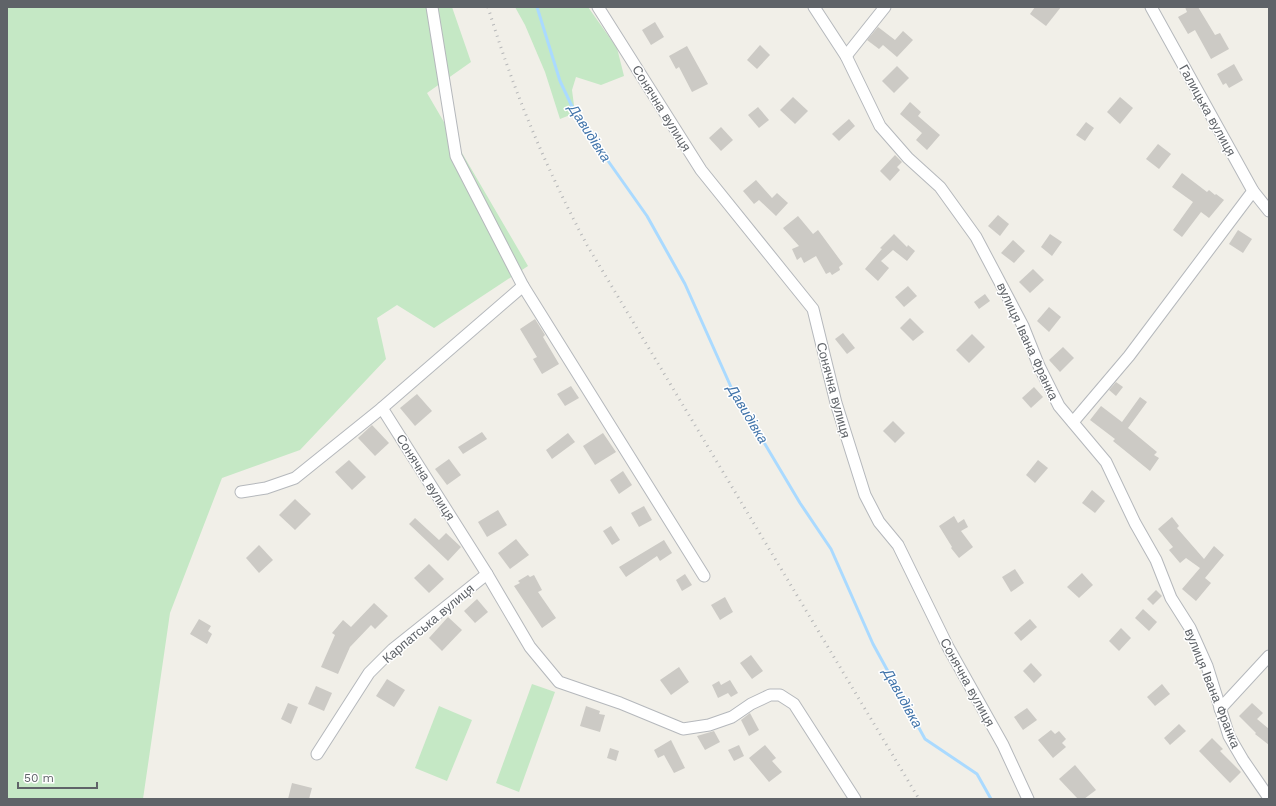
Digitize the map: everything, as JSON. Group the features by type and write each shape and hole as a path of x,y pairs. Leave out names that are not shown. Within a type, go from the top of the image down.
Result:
{"street":[{"path":"432,7 456,156 523,286 704,576"},
{"name":"Сонячна вулиця","path":"598,7 701,170 813,309 836,403 865,495 879,522 898,545 948,647 1003,745 1028,799"},
{"name":"вулиця Івана Франка","path":"814,7 846,56 880,126 908,158 940,187 976,237 1023,326 1039,366 1058,406 1106,462 1135,523 1156,560 1171,598 1190,628 1207,666 1229,736 1269,798"},
{"path":"846,56 885,7"},
{"name":"Галицька вулиця","path":"1151,7 1253,191 1269,211"},
{"path":"1073,422 1129,356 1253,191"},
{"path":"241,492 266,488 295,478 382,408 523,286"},
{"name":"Сонячна вулиця","path":"382,408 487,574 530,647 559,682 620,703 683,729 709,725 732,717 751,704 770,695 780,695 794,704 855,799"},
{"name":"Карпатська вулиця","path":"317,754 369,673 393,649 487,574"},
{"path":"1220,709 1269,656"}],"green space":[{"path":"7,7 452,7 471,62 427,93 528,266 434,328 397,305 377,318 386,359 300,450 222,478 170,613 143,799 7,799"},
{"path":"515,7 588,7 617,48 624,76 601,85 576,77 572,90 575,113 560,119 545,72 525,25"},
{"path":"532,684 555,692 519,792 496,783"},
{"path":"439,706 472,720 447,781 415,768"}],"building":[{"path":"1035,7 1061,7 1046,26 1030,14"},
{"path":"1185,7 1198,7 1215,35 1220,33 1229,49 1211,59 1195,30 1188,34 1178,17 1187,12"},
{"path":"655,22 664,37 651,45 642,30"},
{"path":"878,27 895,40 903,31 913,40 897,57 883,45 879,49 867,40"},
{"path":"760,45 770,55 757,69 747,60"},
{"path":"687,46 708,84 692,92 679,67 676,69 669,56"},
{"path":"1234,64 1243,80 1229,88 1226,83 1223,85 1217,74"},
{"path":"897,66 909,78 894,93 882,81"},
{"path":"793,97 808,111 795,124 780,110"},
{"path":"1120,97 1133,108 1120,124 1107,112"},
{"path":"910,102 921,112 918,116 940,135 927,150 916,140 922,133 900,114"},
{"path":"758,107 769,120 759,128 748,115"},
{"path":"849,119 855,126 839,141 832,134"},
{"path":"1086,122 1094,128 1085,141 1076,135"},
{"path":"721,127 733,140 721,151 709,138"},
{"path":"1158,144 1171,154 1159,169 1146,159"},
{"path":"895,155 902,162 897,167 900,170 890,181 880,171"},
{"path":"1182,173 1207,192 1209,190 1224,200 1209,218 1201,212 1182,237 1173,230 1193,202 1172,187"},
{"path":"756,180 772,198 777,193 788,203 776,216 759,200 754,204 743,191"},
{"path":"998,215 1009,224 1000,236 988,226"},
{"path":"798,216 813,234 818,230 843,264 839,267 840,270 832,275 830,272 826,274 816,256 804,263 801,257 797,260 792,249 799,246 783,228"},
{"path":"1238,230 1252,239 1243,253 1229,244"},
{"path":"894,234 907,247 908,245 915,251 907,261 893,250 881,261 889,268 878,281 865,269 882,249 880,248"},
{"path":"1050,234 1062,242 1052,256 1041,247"},
{"path":"1013,240 1025,251 1014,263 1001,253"},
{"path":"1033,269 1044,280 1030,293 1019,282"},
{"path":"908,286 917,296 904,307 895,297"},
{"path":"985,294 990,301 979,309 974,302"},
{"path":"1049,307 1061,317 1049,332 1037,321"},
{"path":"910,318 924,332 913,341 900,328"},
{"path":"535,319 545,335 543,337 559,364 542,374 533,359 537,357 520,329"},
{"path":"843,333 855,348 847,354 835,339"},
{"path":"972,334 985,347 969,363 956,350"},
{"path":"1063,347 1074,358 1060,372 1049,360"},
{"path":"1116,382 1123,387 1116,396 1109,390"},
{"path":"571,386 579,398 565,406 557,394"},
{"path":"1034,387 1043,397 1031,408 1022,398"},
{"path":"417,394 432,411 415,426 400,408"},
{"path":"1140,397 1147,402 1128,428 1157,452 1154,455 1159,458 1150,471 1113,441 1115,439 1090,420 1101,406 1122,422"},
{"path":"893,421 905,433 895,443 883,431"},
{"path":"372,425 389,443 375,456 358,438"},
{"path":"482,432 487,439 463,454 458,447"},
{"path":"568,433 575,442 552,459 546,450"},
{"path":"603,433 616,452 595,465 583,446"},
{"path":"449,459 461,475 447,485 435,469"},
{"path":"349,460 366,477 352,490 335,472"},
{"path":"1038,460 1048,468 1035,483 1026,475"},
{"path":"623,471 632,485 619,494 610,480"},
{"path":"1092,490 1105,501 1095,513 1082,503"},
{"path":"295,499 311,514 295,530 279,515"},
{"path":"644,506 652,520 639,527 631,513"},
{"path":"498,510 507,525 487,537 478,522"},
{"path":"954,516 958,523 964,519 968,527 961,531 973,547 959,558 951,548 952,547 939,526"},
{"path":"1172,517 1179,526 1177,528 1204,559 1214,546 1224,555 1205,578 1211,583 1196,601 1182,589 1200,568 1186,558 1180,563 1169,550 1173,547 1158,529"},
{"path":"415,518 439,540 446,533 461,547 448,561 409,524"},
{"path":"611,526 620,540 612,545 603,531"},
{"path":"516,539 529,555 510,569 498,553"},
{"path":"664,540 672,553 660,561 657,556 626,577 619,567"},
{"path":"259,545 273,560 259,573 246,558"},
{"path":"429,564 444,579 429,593 414,578"},
{"path":"1015,569 1024,583 1011,592 1002,577"},
{"path":"1082,573 1093,585 1079,598 1067,587"},
{"path":"685,574 692,585 682,591 676,580"},
{"path":"528,575 530,577 534,575 542,590 538,592 556,618 542,628 514,586 520,583 518,581"},
{"path":"1156,590 1162,596 1153,605 1147,599"},
{"path":"725,597 733,612 720,620 711,605"},
{"path":"477,599 488,612 475,623 464,611"},
{"path":"374,603 388,616 375,629 371,625 350,647 338,674 321,667 335,635 332,633 343,620 351,627"},
{"path":"1143,609 1157,622 1149,631 1135,618"},
{"path":"448,617 462,630 442,651 429,638"},
{"path":"199,619 211,626 208,631 212,634 207,644 190,634"},
{"path":"1030,619 1037,627 1021,641 1014,633"},
{"path":"1121,628 1131,638 1119,651 1109,641"},
{"path":"751,655 763,671 752,679 740,663"},
{"path":"1031,663 1042,675 1034,683 1023,671"},
{"path":"679,667 689,682 671,695 660,680"},
{"path":"387,679 405,690 394,707 376,696"},
{"path":"730,680 738,693 731,697 728,693 718,698 712,685 719,681 721,685"},
{"path":"1162,684 1170,694 1155,706 1147,697"},
{"path":"316,686 332,693 324,711 308,704"},
{"path":"288,703 298,707 291,724 281,719"},
{"path":"1252,703 1263,713 1257,719 1269,729 1269,745 1255,734 1256,733 1239,716"},
{"path":"586,706 600,711 599,714 605,715 600,732 580,726"},
{"path":"1027,708 1037,720 1023,730 1014,717"},
{"path":"750,713 759,730 749,736 741,720"},
{"path":"1179,724 1186,731 1170,745 1164,738"},
{"path":"1051,730 1055,734 1059,731 1066,739 1062,743 1066,747 1053,758 1038,740"},
{"path":"714,731 720,742 705,750 697,736"},
{"path":"1212,738 1223,749 1220,751 1241,772 1230,783 1199,751"},
{"path":"671,740 685,768 674,773 664,755 658,758 654,750"},
{"path":"739,745 744,756 734,761 728,750"},
{"path":"765,745 776,758 772,761 782,772 769,782 749,758"},
{"path":"610,748 619,751 616,761 607,758"},
{"path":"1075,765 1096,790 1084,799 1078,799 1059,779"},
{"path":"292,783 312,788 309,799 288,799"}],"waterway":[{"name":"Давидівка","path":"537,7 560,81 577,117 647,216 685,284 731,387 800,503 831,549 873,644 925,739 977,774 991,799"}],"railway":[{"path":"488,7 508,68 544,158 587,245 919,799"}]}
